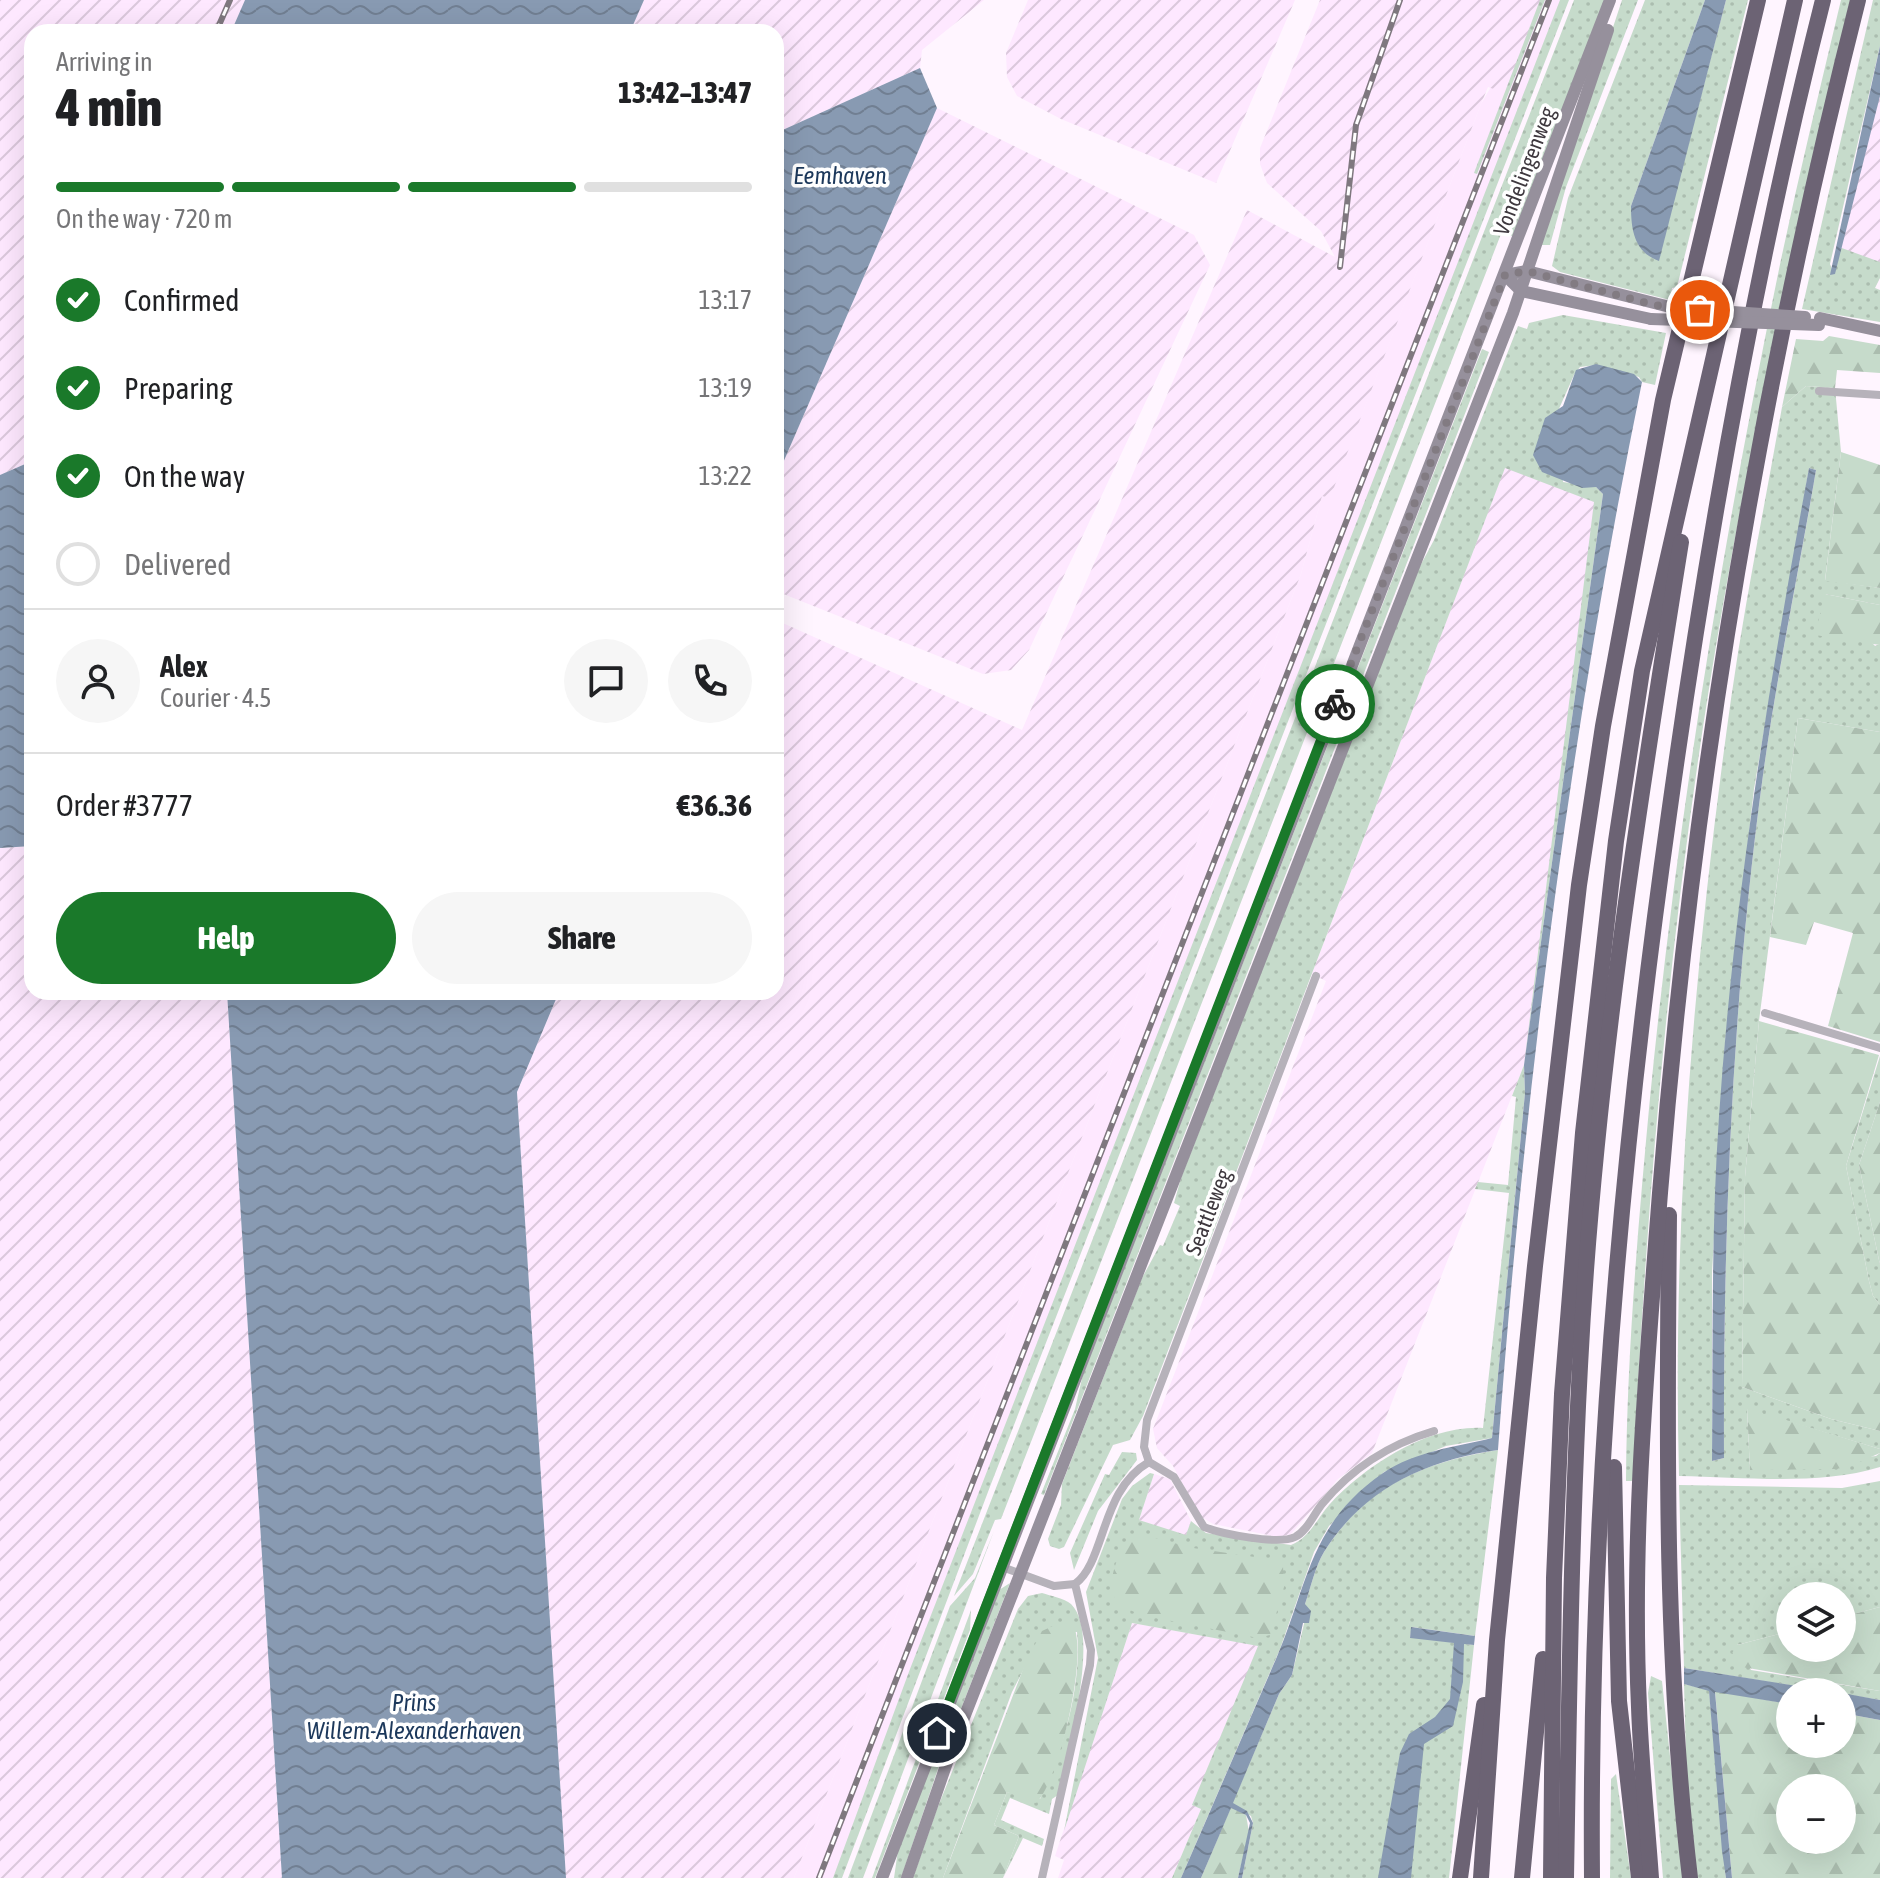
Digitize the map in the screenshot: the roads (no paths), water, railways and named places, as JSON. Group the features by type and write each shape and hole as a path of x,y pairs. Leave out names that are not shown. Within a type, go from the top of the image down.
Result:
{"highway":[{"path":"1481,1878 1496,1650 1557,1070 1603,726 1663,400 1758,0"},
{"path":"1551,1878 1554,1578 1562,1394 1583,1133 1616,841 1642,671 1795,0"},
{"path":"1592,1878 1592,1669 1615,1290 1652,933 1683,711 1729,428 1823,0"},
{"path":"1651,1878 1639,1705 1639,1555 1649,1346 1670,1074 1726,639 1809,212 1858,0"},
{"path":"1566,1878 1580,1365 1598,1139 1619,957 1707,385"},
{"path":"1670,1074 1670,1606 1677,1770 1690,1878"},
{"path":"1615,1290 1614,1611 1626,1783 1639,1878"},
{"path":"1522,1878 1554,1578"},
{"path":"1460,1878 1478,1734 1496,1650"}],"main road":[{"name":"Vondelingenweg","path":"882,1878 1610,0"},
{"name":"Vondelingenweg","path":"907,1878 951,1751 1521,291 1618,0"},
{"path":"1534,248 1542,266 1553,279"},
{"path":"1505,275 1527,271 1653,312 1674,308 1880,331"},
{"path":"1505,275 1521,291 1653,312 1819,322"}],"street":[{"path":"1819,391 1880,395"},
{"name":"Seattleweg","path":"1149,1462 1144,1447 1147,1420 1316,976"},
{"path":"1765,1013 1880,1048"},
{"path":"1002,1567 1054,1586 1075,1584 1084,1575 1115,1500 1131,1476 1149,1462 1174,1477 1204,1527 1279,1541 1301,1533 1342,1483 1375,1457 1398,1444 1434,1431"},
{"path":"1042,1878 1090,1665 1091,1650 1075,1584"}],"water":[{"path":"245,0 644,0 634,24 234,24"},
{"path":"1705,0 1726,0 1659,261 1639,246 1631,206"},
{"path":"1880,46 1880,96 1835,274 1830,275"},
{"name":"Eemhaven","path":"920,68 937,108 784,461 784,129"},
{"path":"1596,364 1634,374 1642,382 1593,647 1553,913 1521,1181 1498,1450 1446,1461 1399,1481 1358,1510 1340,1530 1324,1552 1313,1577 1305,1604 1311,1611 1309,1623 1303,1623 1292,1675 1279,1694 1233,1803 1247,1811 1253,1823 1242,1878 1238,1878 1250,1823 1246,1815 1231,1808 1201,1878 1181,1878 1276,1659 1314,1557 1340,1513 1358,1493 1396,1466 1436,1451 1492,1438 1525,1093 1524,1065 1603,494 1596,487 1582,488 1542,472 1533,455 1545,418 1563,406 1576,370"},
{"path":"24,464 24,846 0,848 0,475"},
{"path":"1809,468 1816,470 1781,660 1752,860 1737,1030 1728,1201 1724,1458 1712,1461 1715,1202 1726,1034 1755,791"},
{"name":"Prins Willem-Alexanderhaven","path":"227,1000 556,1000 517,1092 566,1878 282,1878"},
{"path":"1411,1627 1475,1636 1474,1645 1464,1644 1463,1682 1453,1726 1424,1744 1411,1878 1378,1878 1400,1753 1409,1734 1435,1717 1450,1699 1454,1643 1410,1638"},
{"path":"1684,1668 1776,1683 1776,1702 1715,1692 1732,1878 1726,1878 1722,1851 1709,1691 1684,1684"},
{"path":"1856,1696 1880,1700 1880,1720 1856,1716"}],"railway":[{"path":"220,24 230,0"},
{"path":"1340,267 1356,125 1400,0"},
{"path":"819,1878 1549,0"}]}
